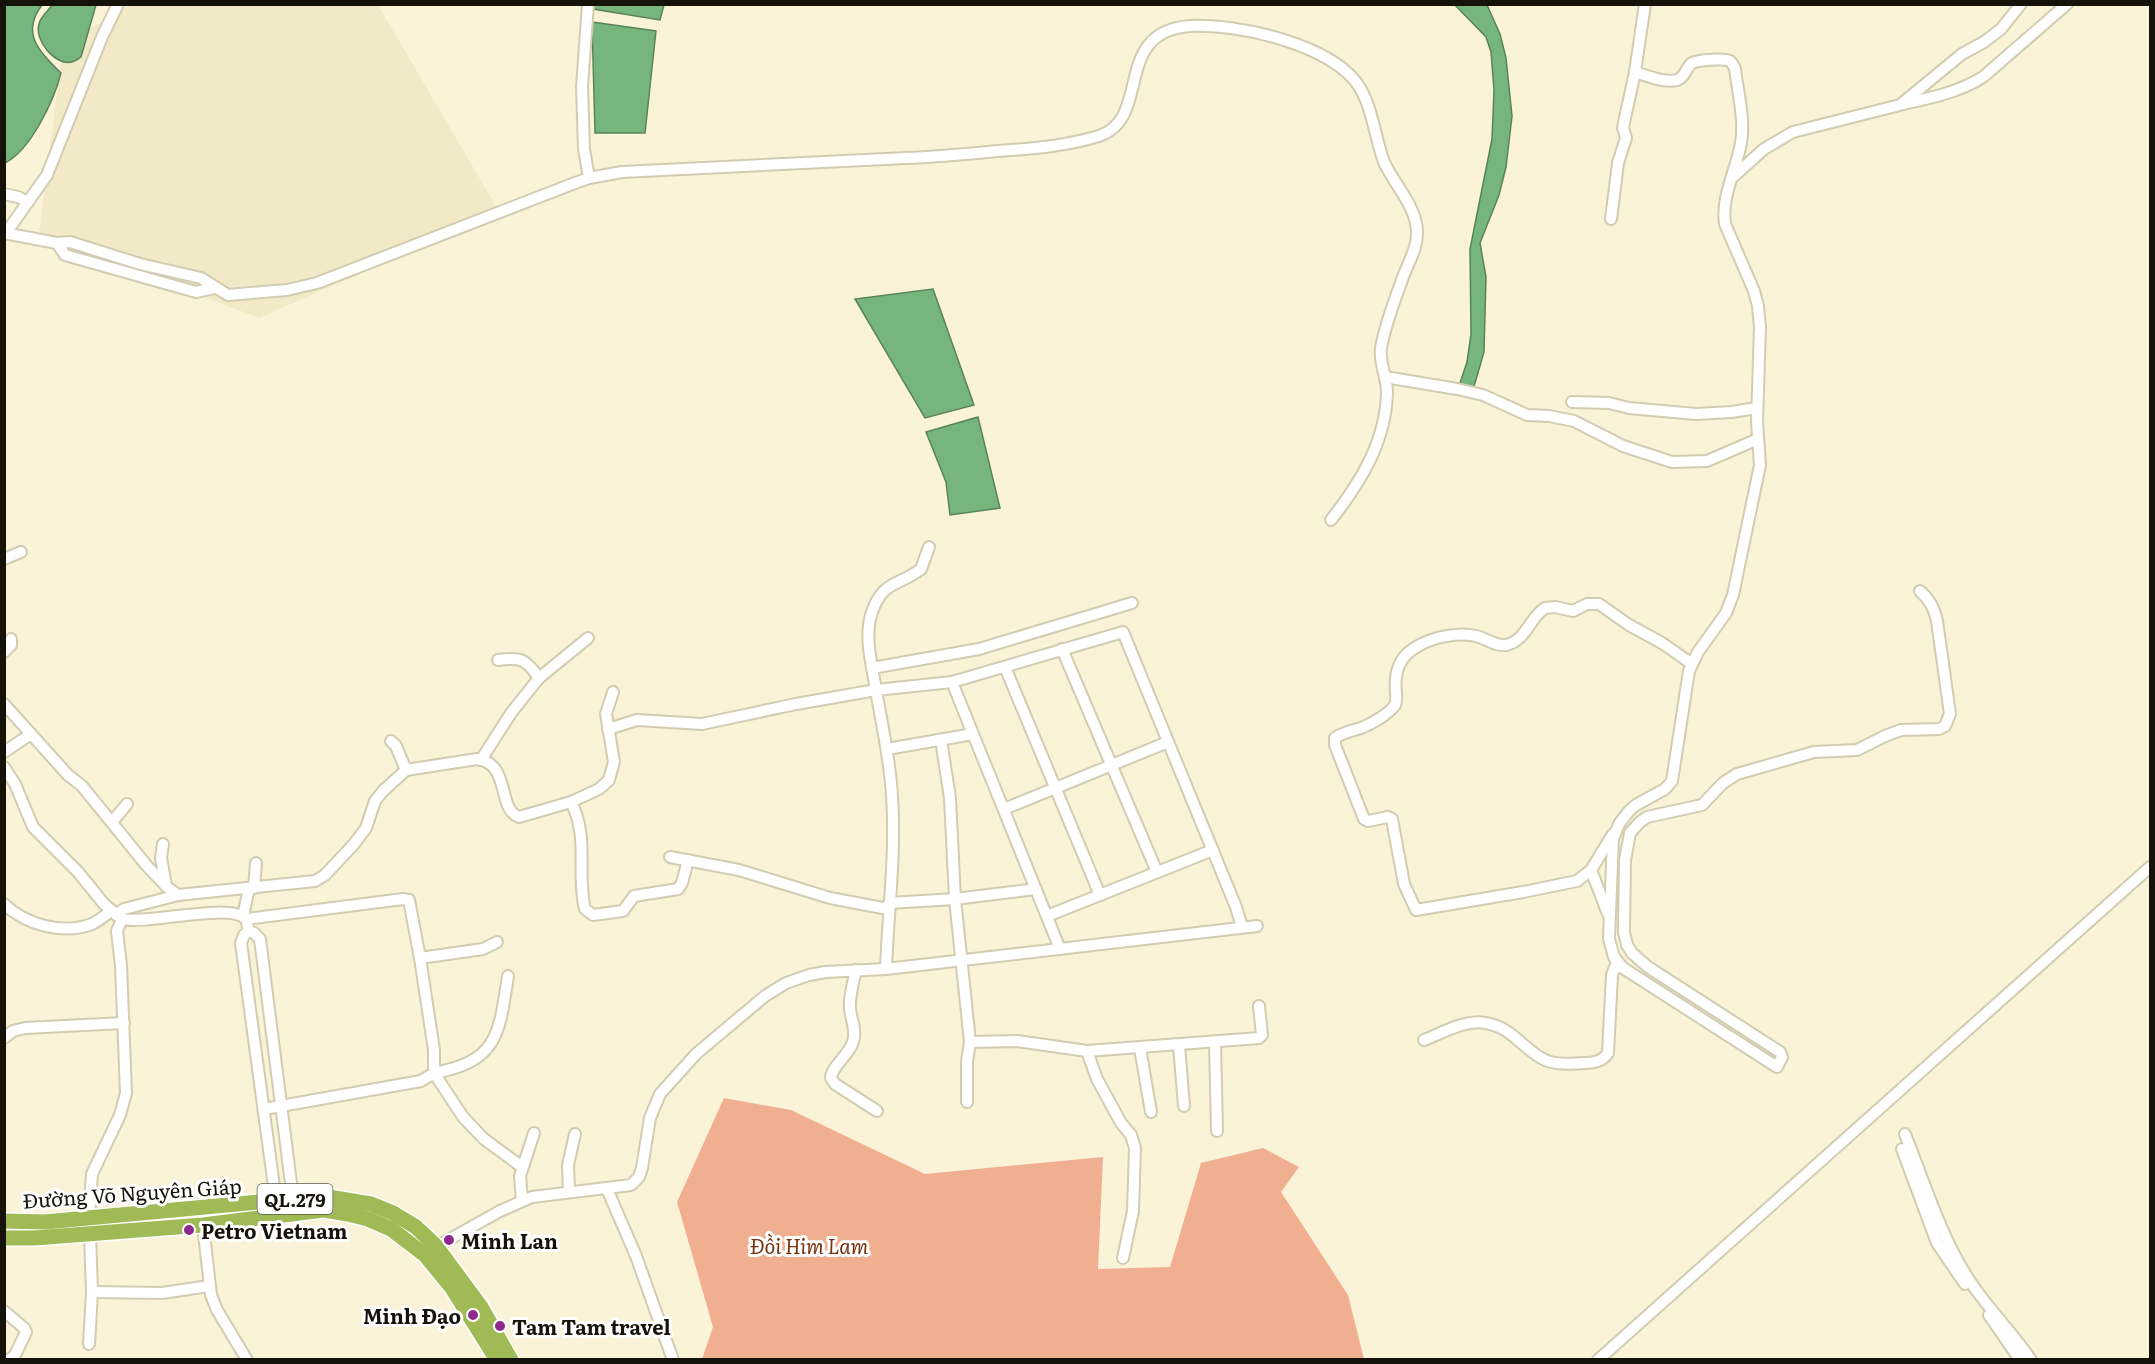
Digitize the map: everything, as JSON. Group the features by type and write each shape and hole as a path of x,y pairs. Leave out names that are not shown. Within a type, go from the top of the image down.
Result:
{"highway":[{"name":"Đường Võ Nguyên Giáp","path":"4,1221 45,1222 322,1196 370,1204 393,1213 416,1227 497,1359"},
{"name":"Đường Võ Nguyên Giáp","path":"4,1238 35,1238 203,1225 324,1210 368,1220 391,1229 430,1250 481,1307 511,1359"}],"street":[{"path":"118,4 102,37 47,174 5,233 57,243 65,255 142,278 196,292 214,288 228,295 287,290 317,283 589,178 622,172 951,156 1020,150 1080,141 1102,135 1117,125 1123,116 1143,51 1156,37 1166,31 1192,26 1250,32 1316,52 1337,63 1360,87 1386,166 1414,216 1417,229 1417,242 1402,278 1381,350 1381,364 1387,394 1386,409 1373,456 1353,491 1331,520"},
{"path":"588,4 582,87 584,148 589,178"},
{"path":"1611,219 1618,163 1626,138 1623,128 1635,72 1645,4"},
{"path":"1900,105 1962,54 1996,33 2021,4"},
{"path":"1734,176 1764,149 1793,132 1938,96 1971,85 2003,62 2067,4"},
{"path":"1615,832 1612,849 1610,917 1611,949 1617,962 1632,974 1777,1067 1780,1052 1648,967 1629,949 1624,932 1627,842 1632,829 1655,805 1674,776 1686,683 1698,652 1721,622 1733,595 1760,465 1757,408 1760,339 1758,306 1725,224 1723,212 1726,194 1734,176 1742,133 1735,69 1732,63 1724,59 1690,64 1684,75 1673,80 1658,79 1635,72"},
{"path":"4,194 28,202"},
{"path":"1385,377 1483,395 1527,415 1574,421 1623,446 1672,462 1707,461 1758,439"},
{"path":"1572,402 1609,403 1629,408 1696,414 1757,408"},
{"path":"886,969 893,812 887,749 872,668 869,635 872,610 886,587 921,569 925,564 929,547"},
{"path":"4,559 21,552"},
{"path":"1692,664 1599,604 1587,604 1573,611 1555,607 1545,608 1523,633 1508,645 1477,636 1460,635 1432,639 1406,654 1396,670 1395,705 1368,725 1342,733 1335,738 1335,745 1364,819 1368,821 1388,817 1392,819 1404,884 1416,910 1557,886 1582,879 1591,870 1603,848 1629,811 1655,805 1699,806 1732,776 1768,764 1814,752 1857,750 1901,730 1939,729 1945,726 1950,714 1937,621 1929,598 1920,591"},
{"path":"872,668 979,649 1132,603"},
{"path":"608,729 637,720 693,725 708,723 876,690 952,682 1123,632 1236,907 1242,927"},
{"path":"481,760 511,713 539,678 588,638"},
{"path":"4,652 11,645 11,639"},
{"path":"1062,649 1156,872"},
{"path":"498,660 521,659 539,678"},
{"path":"1005,666 1100,895"},
{"path":"952,682 1060,948"},
{"path":"4,904 33,923 69,928 92,924 116,915 124,909 171,893 315,881 325,875 354,844 366,828 372,807 379,796 406,770 481,760 490,764 498,774 509,807 516,816 527,816 571,802 600,789 612,775 614,762 607,708 613,692"},
{"path":"4,704 68,775 82,786 171,893"},
{"path":"4,752 31,734"},
{"path":"887,749 973,734"},
{"path":"940,740 950,798 955,898 970,1042 967,1062 967,1102"},
{"path":"391,741 396,746 406,770"},
{"path":"1004,809 1168,742"},
{"path":"4,766 15,784 33,827 78,872 116,915 121,966 126,1093 120,1114 92,1174 89,1218"},
{"path":"571,802 581,830 584,905 585,909 594,915 623,911 634,896 678,889 682,883 688,860"},
{"path":"112,822 127,804"},
{"path":"163,844 161,858 176,915"},
{"path":"1047,916 1213,850"},
{"path":"670,857 750,873 831,898 888,906 1036,889"},
{"path":"249,932 245,917 256,863"},
{"path":"1598,1359 2151,867"},
{"path":"1591,870 1610,917"},
{"path":"116,915 211,914 245,917 409,900 434,1050 434,1073 469,1124 484,1139 522,1167"},
{"path":"430,1250 522,1200 540,1195 631,1185 639,1177 642,1168 650,1118 656,1102 667,1085 696,1054 778,987 809,975 886,969 1257,926"},
{"path":"276,1201 241,943 244,935 249,932 254,933 260,939 292,1199"},
{"path":"420,958 483,950 497,942"},
{"path":"1424,1040 1469,1023 1486,1023 1511,1033 1537,1055 1549,1061 1573,1064 1601,1060 1608,1053 1612,975 1617,962"},
{"path":"856,970 850,1002 854,1029 853,1042 842,1061 832,1071 831,1078 835,1084 877,1111"},
{"path":"264,1109 421,1081 434,1073 469,1063 492,1044 501,1020 508,976"},
{"path":"970,1042 1017,1041 1087,1051 1261,1038 1259,1006"},
{"path":"250,1010 268,1008"},
{"path":"6,1035 25,1028 124,1023"},
{"path":"1215,1042 1217,1131"},
{"path":"1179,1045 1184,1106"},
{"path":"1140,1048 1151,1112"},
{"path":"1087,1051 1097,1079 1121,1123 1131,1135 1135,1148 1133,1211 1123,1258"},
{"path":"522,1200 520,1179 522,1167 534,1133"},
{"path":"569,1192 568,1166 574,1134"},
{"path":"1905,1134 1948,1240 1966,1275 2031,1359"},
{"path":"1902,1149 1940,1250 2020,1359"},
{"path":"607,1189 636,1256 673,1359"},
{"path":"203,1225 209,1286 217,1310 247,1359"},
{"path":"89,1344 92,1292 90,1234"},
{"path":"92,1292 162,1293 209,1286"},
{"path":"4,1311 26,1332 15,1355 9,1359"}],"shaded area":[{"path":"5,4 42,5 33,25 35,42 46,58 61,73 53,97 32,136 15,157 5,163"},
{"path":"53,4 96,5 81,57 73,62 65,62 53,56 47,51 40,37 38,30 40,21"},
{"path":"130,5 378,5 500,213 259,318 39,235 63,45"},
{"path":"593,5 664,5 660,20 593,9"},
{"path":"1455,5 1487,5 1500,34 1506,58 1512,116 1506,167 1499,195 1480,243 1486,277 1484,352 1473,390 1459,386 1467,362 1471,334 1470,249 1492,139 1494,90 1491,52 1486,37"},
{"path":"592,22 656,31 645,133 595,133"},
{"path":"933,289 974,405 925,418 855,299"},
{"path":"978,417 1000,508 950,515 946,482 926,432"}],"green space":[{"name":"Đồi Him Lam","path":"724,1098 791,1110 925,1174 1103,1157 1098,1269 1170,1267 1201,1163 1263,1148 1299,1167 1281,1192 1348,1295 1364,1359 702,1359 713,1327 677,1202"}],"place":[{"name":"Petro Vietnam","path":"189,1230"},
{"name":"Minh Lan","path":"449,1240"},
{"name":"Minh Đạo","path":"473,1315"},
{"name":"Tam Tam travel","path":"500,1326"}]}
